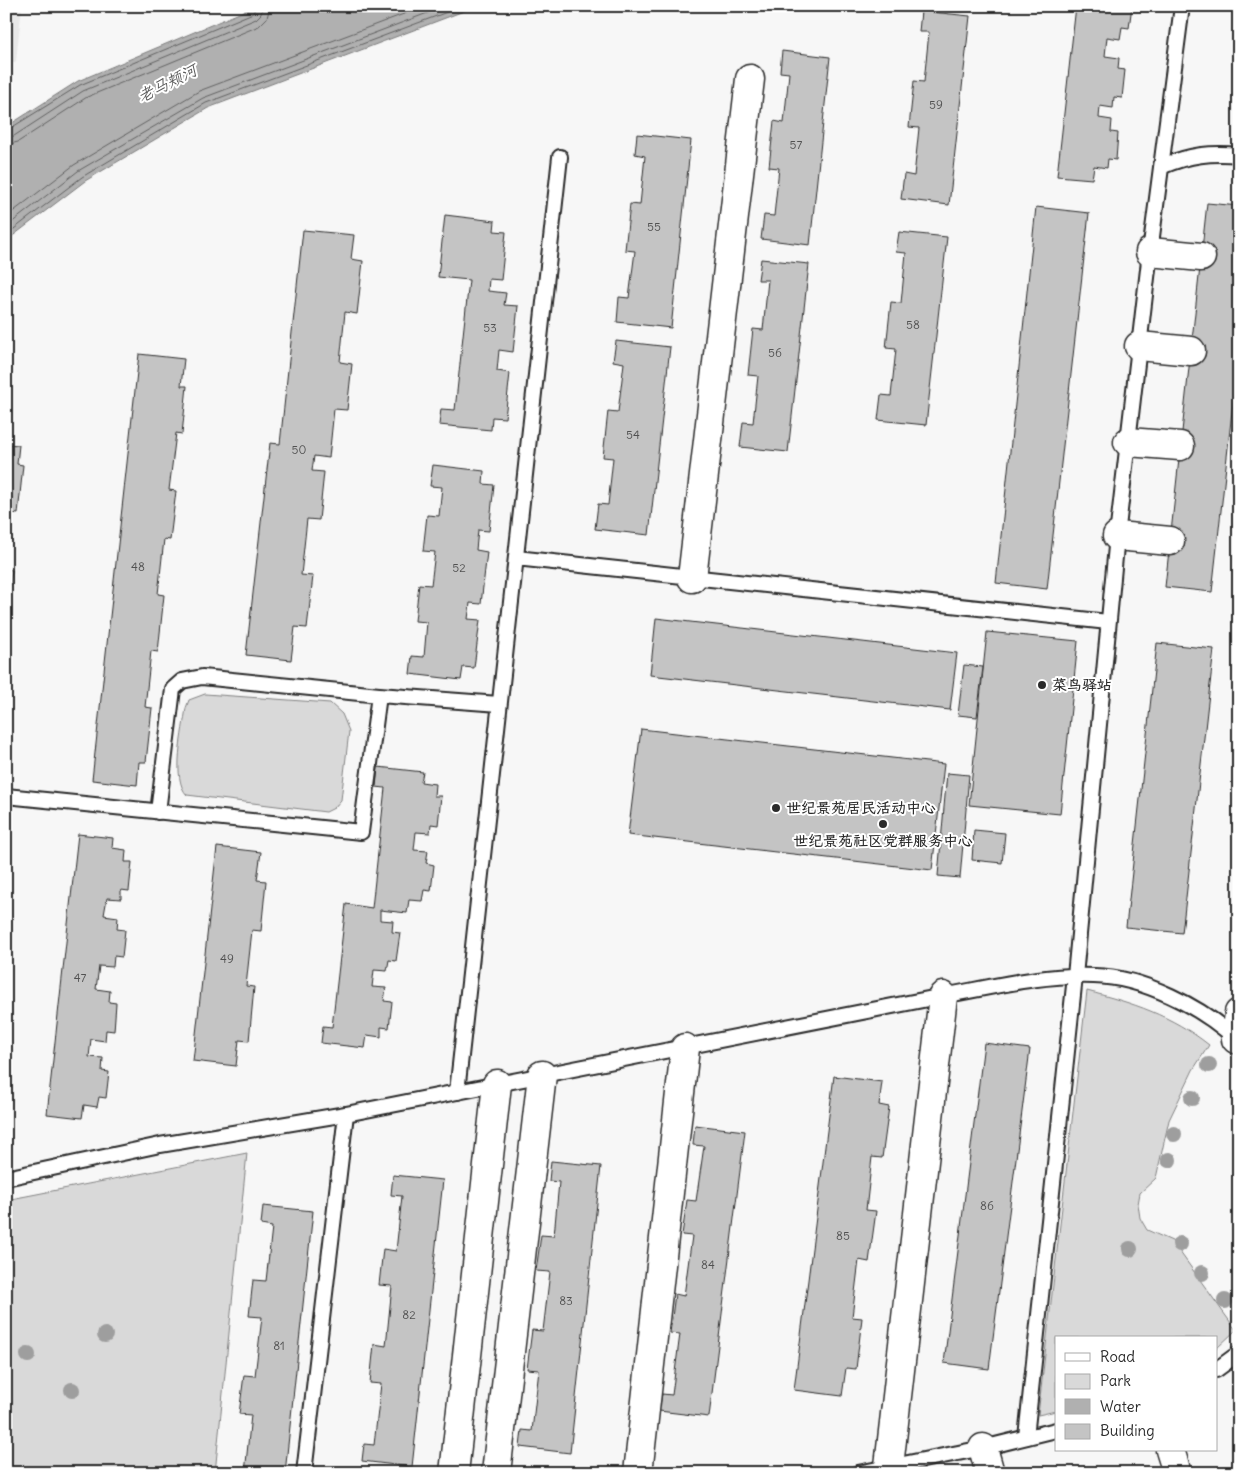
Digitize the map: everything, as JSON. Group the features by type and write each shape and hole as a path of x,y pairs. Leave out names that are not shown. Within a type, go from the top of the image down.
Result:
{"street":[{"path":"692,578 750,79"},
{"path":"1150,252 1201,257"},
{"path":"1139,346 1191,351"},
{"path":"1128,442 1180,446"},
{"path":"1117,536 1170,541"},
{"path":"889,1466 943,996"},
{"path":"638,1473 685,1048"},
{"path":"496,1473 542,1075"},
{"path":"454,1473 497,1084"},
{"path":"1170,1452 1174,1473"}],"lane":[{"path":"1026,1437 1076,976 1117,536 1150,252 1163,166 1182,6"},
{"path":"1163,166 1185,157 1215,152 1239,155"},
{"path":"457,1092 560,157"},
{"path":"516,558 1108,622"},
{"path":"158,812 174,690 182,681 202,677 379,695 499,704"},
{"path":"6,796 361,832 379,695"},
{"path":"6,1178 160,1145 346,1114 943,996 1017,983 1076,976 1096,976 1136,984 1175,997 1238,1032"},
{"path":"304,1473 346,1114"},
{"path":"1218,1369 1239,1353"},
{"path":"858,1473 889,1466 986,1460 1026,1437 1055,1430"}],"shaded area":[{"path":"6,6 22,6 16,61 6,68"}],"green space":[{"path":"205,694 330,703 342,714 349,731 341,800 334,808 326,812 187,795 182,788 179,766 186,708 189,700"},
{"path":"1087,991 1151,1011 1180,1026 1209,1045 1193,1070 1169,1120 1156,1178 1140,1193 1138,1204 1140,1218 1147,1230 1172,1241 1236,1330 1218,1347 1218,1336 1055,1336 1055,1411 1038,1415"},
{"path":"247,1153 215,1473 6,1473 6,1200"}],"water":[{"name":"老马颊河","path":"256,6 477,6 208,108 85,181 6,241 6,127 78,81"}],"building":[{"path":"1076,6 1132,6 1129,28 1122,27 1120,39 1107,37 1105,56 1119,58 1118,69 1125,70 1122,98 1114,97 1113,108 1100,106 1099,118 1112,120 1111,132 1118,133 1116,160 1108,159 1107,168 1094,166 1092,179 1057,176"},
{"path":"921,11 970,16 949,205 901,199 904,174 914,176 919,128 909,127 914,81 924,82 929,32 919,32"},
{"path":"782,51 830,57 810,245 761,239 764,215 774,216 779,168 769,167 774,121 784,123 789,73 780,72"},
{"path":"637,134 691,140 671,328 617,322 619,297 629,298 635,251 625,250 630,204 640,205 645,156 635,154"},
{"path":"1207,203 1239,206 1239,348 1212,592 1165,587"},
{"path":"1036,207 1089,213 1047,589 996,583"},
{"path":"445,215 495,221 494,231 506,232 501,280 489,279 488,291 506,293 504,305 518,306 513,352 499,350 497,371 510,373 505,418 492,417 491,430 439,425 441,409 455,410 469,280 438,277"},
{"path":"303,230 354,235 351,259 363,261 357,314 345,312 340,362 352,364 347,410 334,409 329,458 314,456 312,471 324,472 319,520 307,519 301,575 313,576 307,628 295,627 291,660 246,655 270,443 280,444"},
{"path":"899,232 947,237 926,425 878,420 881,395 891,396 896,349 886,348 891,302 901,303 906,253 896,252"},
{"path":"761,259 809,264 788,452 740,447 743,422 753,423 758,376 748,375 753,329 763,330 768,280 758,280"},
{"path":"616,341 670,347 649,535 595,529 598,504 608,505 613,458 603,457 608,411 618,412 624,363 613,361"},
{"path":"139,354 184,359 181,386 187,386 182,434 176,433 169,490 176,491 170,540 164,539 158,594 164,595 158,652 151,651 145,707 152,708 146,762 139,762 137,785 92,780"},
{"path":"6,444 19,445 17,464 23,465 18,514 11,513 6,558"},
{"path":"433,465 484,471 483,484 494,485 489,531 478,530 476,550 487,552 481,604 470,603 468,619 480,620 474,668 463,667 461,680 410,674 412,656 424,657 427,622 415,621 419,584 431,585 435,552 423,551 427,515 439,516 442,487 430,486"},
{"path":"6,569 12,570 6,617"},
{"path":"656,618 957,653 950,710 650,675"},
{"path":"987,632 1078,641 1060,814 969,805"},
{"path":"1157,643 1214,649 1182,933 1126,927"},
{"path":"964,665 983,667 977,717 958,715"},
{"path":"641,729 944,764 932,870 628,835"},
{"path":"378,767 423,772 421,782 435,784 434,796 441,796 438,825 431,824 430,833 416,832 414,850 428,851 426,863 434,865 431,891 424,890 422,901 409,900 407,913 380,910 380,920 393,921 392,932 400,933 396,961 389,960 387,971 374,970 372,987 386,988 384,1001 392,1002 389,1028 381,1027 381,1037 367,1035 365,1048 321,1043 323,1026 332,1027 346,904 372,908 385,788 376,787"},
{"path":"947,773 969,775 960,878 938,876"},
{"path":"974,830 1005,833 1002,863 972,860"},
{"path":"78,834 113,838 112,848 126,850 125,862 132,862 129,891 121,890 121,899 107,898 104,915 118,917 117,929 125,930 122,957 114,956 113,967 99,966 96,989 110,991 109,1002 116,1003 114,1031 106,1030 105,1041 91,1039 89,1057 103,1058 102,1071 109,1072 106,1098 99,1097 97,1107 84,1105 82,1118 47,1114"},
{"path":"217,847 261,852 257,880 266,881 261,931 252,930 246,986 254,987 249,1041 239,1040 236,1066 193,1061"},
{"path":"984,1043 1030,1049 989,1369 944,1363"},
{"path":"834,1076 882,1082 879,1105 889,1107 882,1158 872,1157 866,1210 876,1211 869,1262 859,1260 852,1317 862,1318 856,1369 846,1368 842,1396 794,1390"},
{"path":"695,1125 745,1131 709,1417 659,1411 662,1394 672,1395 680,1334 670,1333 675,1294 684,1296 692,1236 682,1235 687,1200 696,1201 704,1146 693,1145"},
{"path":"551,1161 601,1166 570,1453 520,1447 522,1430 532,1431 539,1370 527,1369 532,1330 543,1331 550,1272 536,1271 541,1235 554,1236 559,1182 549,1181"},
{"path":"393,1175 443,1180 412,1467 362,1461 364,1444 374,1445 381,1384 370,1383 374,1344 386,1346 392,1286 379,1285 383,1249 396,1251 402,1196 391,1195"},
{"path":"263,1206 313,1211 285,1473 245,1473 251,1415 239,1414 244,1375 255,1376 262,1317 249,1316 253,1280 266,1281 272,1227 261,1225"}],"place":[{"name":"菜鸟驿站","path":"1042,685"},
{"name":"世纪景苑居民活动中心","path":"776,808"},
{"name":"世纪景苑社区党群服务中心","path":"883,824"}]}
